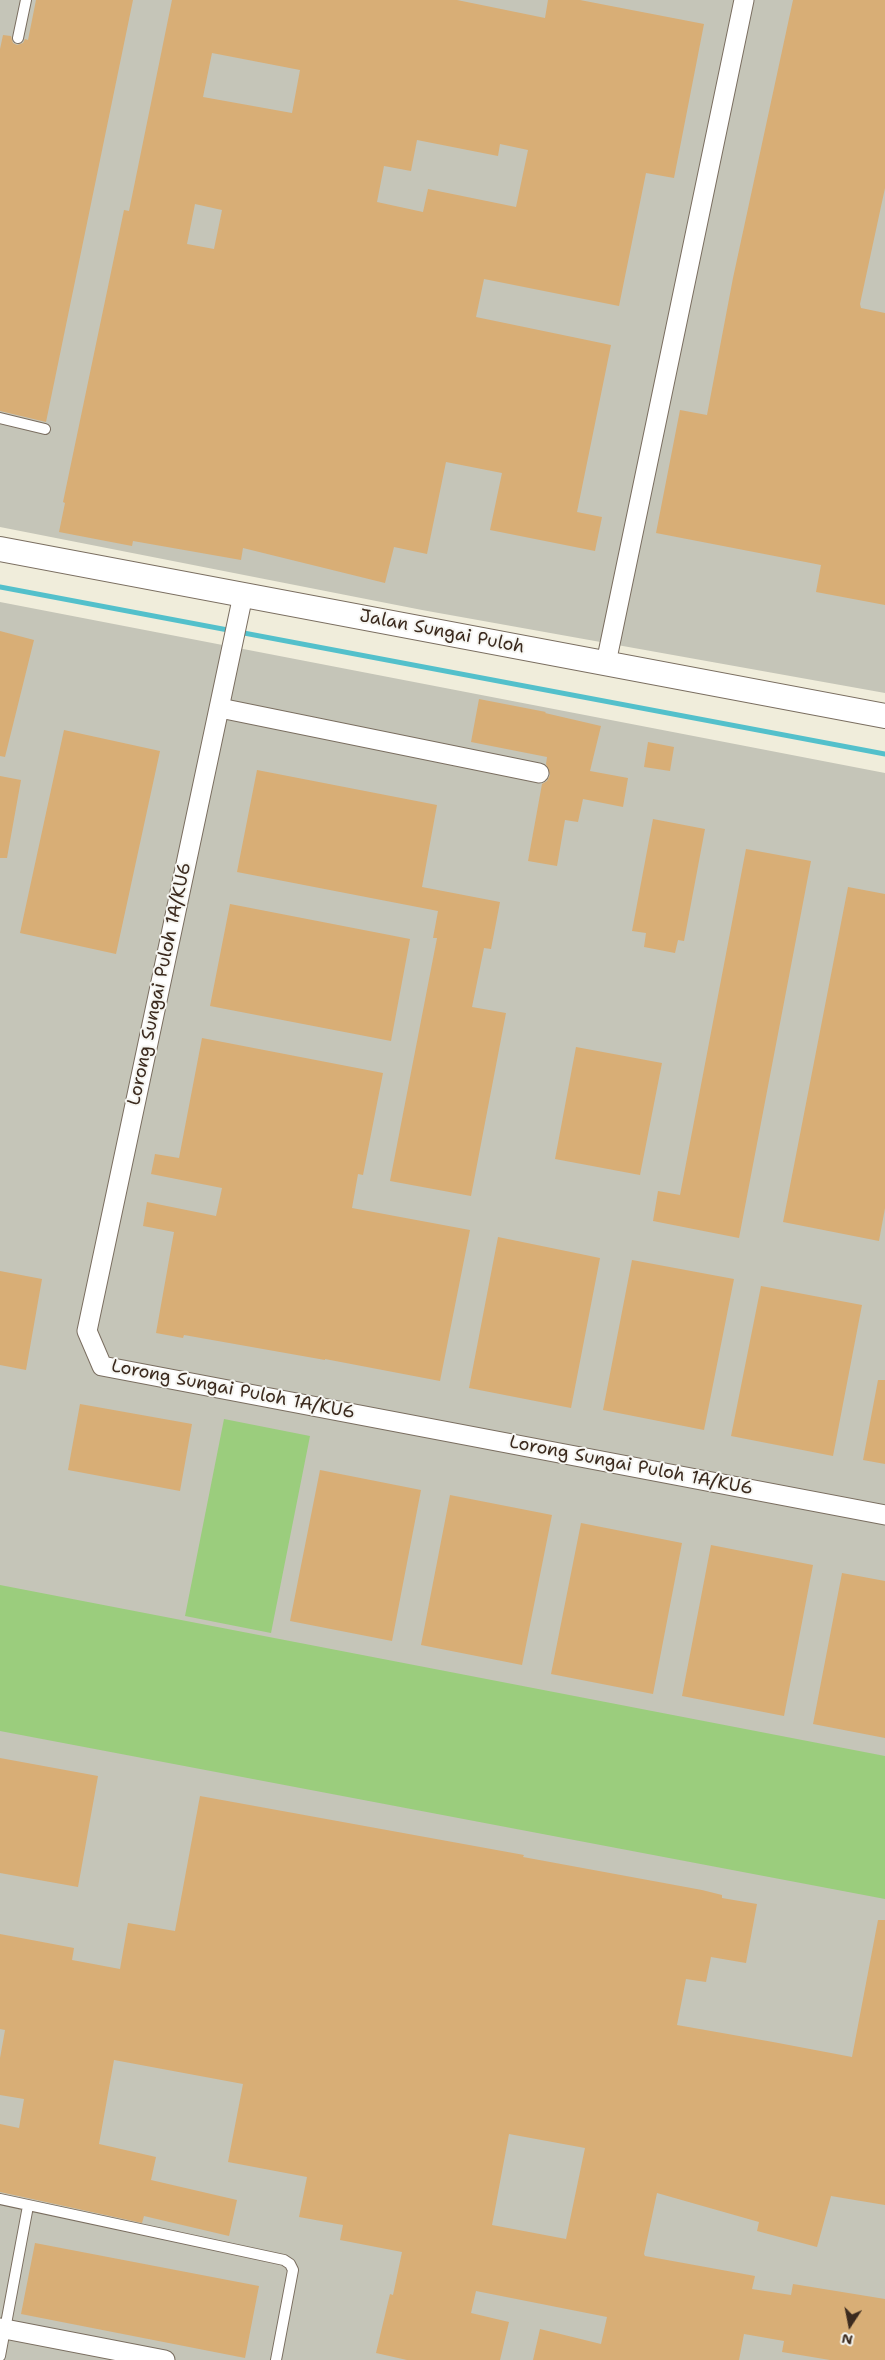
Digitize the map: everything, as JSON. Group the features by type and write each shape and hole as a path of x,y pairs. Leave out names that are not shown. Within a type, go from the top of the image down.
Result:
{"street":[{"path":"606,663 744,0"},
{"name":"Jalan Sungai Puloh","path":"0,549 240,605 606,663 885,716"},
{"name":"Lorong Sungai Puloh 1A/KU6","path":"240,605 220,708 120,1168 87,1331 102,1366 885,1514"},
{"path":"220,708 539,773"},
{"path":"3,2329 164,2360"}],"lane":[{"path":"18,38 26,0"},
{"path":"0,418 46,429"},
{"path":"0,2199 284,2260 290,2264 293,2270 276,2360"},
{"path":"0,2356 3,2329 28,2206"}],"shaded area":[{"path":"0,0 885,0 885,693 422,610 0,527"},
{"path":"0,602 885,773 885,2360 0,2360"}],"green space":[{"path":"224,1419 310,1436 271,1633 185,1616"},
{"path":"0,1585 885,1756 885,1899 0,1731"}],"building":[{"path":"36,0 133,0 46,422 0,411 0,49 3,35 11,36 13,43 17,45 23,43 25,39 28,40"},
{"path":"172,0 457,0 545,18 548,0 580,0 704,24 674,178 646,173 619,306 484,279 476,317 611,345 577,512 602,517 595,551 490,530 502,473 446,462 427,554 394,547 385,583 243,548 241,560 133,541 132,546 59,532 65,503 63,502 124,210 129,211","holes":["212,53 300,70 292,113 203,97","417,140 498,156 500,144 528,150 516,207 428,189 423,212 377,202 384,166 411,171","195,204 222,210 214,249 187,244"]},
{"path":"793,0 885,0 885,188 860,304 861,308 885,313 885,605 816,592 821,565 656,533 680,410 707,415 733,278"},
{"path":"0,631 34,640 5,757 0,756"},
{"path":"479,699 546,712 601,726 590,771 628,778 623,807 583,799 578,822 565,820 557,866 528,861 542,784 547,781 550,775 546,764 547,757 471,742"},
{"path":"64,730 160,751 116,954 20,933"},
{"path":"648,742 674,747 670,771 644,767"},
{"path":"257,770 437,805 422,887 500,902 491,949 484,948 472,1007 506,1013 471,1196 390,1181 437,938 433,938 438,911 237,872"},
{"path":"0,776 21,780 7,858 0,858"},
{"path":"653,819 705,829 684,941 678,940 675,953 644,947 646,933 632,931"},
{"path":"746,849 811,861 739,1238 653,1221 658,1191 680,1195"},
{"path":"848,887 885,894 885,1208 879,1241 783,1222"},
{"path":"230,904 410,939 391,1041 210,1006"},
{"path":"202,1038 383,1073 363,1175 358,1174 352,1208 470,1230 440,1381 184,1335 183,1338 156,1333 174,1232 143,1226 147,1202 216,1216 222,1188 151,1174 155,1154 179,1158"},
{"path":"576,1047 662,1063 640,1175 555,1159"},
{"path":"498,1237 600,1258 571,1408 469,1388"},
{"path":"632,1260 734,1279 704,1430 603,1410"},
{"path":"0,1271 42,1279 26,1370 0,1365"},
{"path":"761,1286 862,1305 833,1456 731,1436"},
{"path":"878,1380 885,1380 885,1464 863,1460"},
{"path":"80,1404 192,1424 180,1491 68,1470"},
{"path":"320,1470 421,1490 392,1641 290,1621"},
{"path":"450,1495 552,1515 522,1665 421,1645"},
{"path":"581,1523 682,1543 653,1694 551,1674"},
{"path":"711,1545 813,1565 784,1716 682,1696"},
{"path":"842,1573 885,1581 885,1738 813,1724"},
{"path":"0,1758 98,1776 78,1887 0,1873"},
{"path":"200,1796 524,1855 523,1857 702,1890 722,1895 722,1898 757,1904 746,1963 711,1957 706,1982 686,1979 677,2025 852,2057 878,1920 885,1920 885,2205 831,2196 817,2247 757,2231 759,2222 657,2193 644,2254 645,2256 755,2276 752,2289 791,2295 793,2284 885,2299 885,2360 830,2360 782,2352 784,2341 744,2334 739,2360 533,2360 540,2329 601,2344 607,2317 476,2291 471,2313 509,2322 500,2360 407,2360 376,2353 390,2294 393,2295 402,2252 340,2240 343,2225 299,2217 307,2177 228,2162 243,2084 114,2060 99,2144 156,2157 151,2180 237,2200 229,2236 144,2216 142,2223 0,2192 0,2124 19,2128 24,2099 0,2095 0,2058 5,2030 0,2029 0,1934 74,1948 72,1960 120,1969 128,1923 175,1931","holes":["509,2134 585,2148 566,2239 492,2225"]},
{"path":"35,2243 259,2286 245,2358 21,2314"}],"waterway":[{"path":"0,587 885,754"}]}
